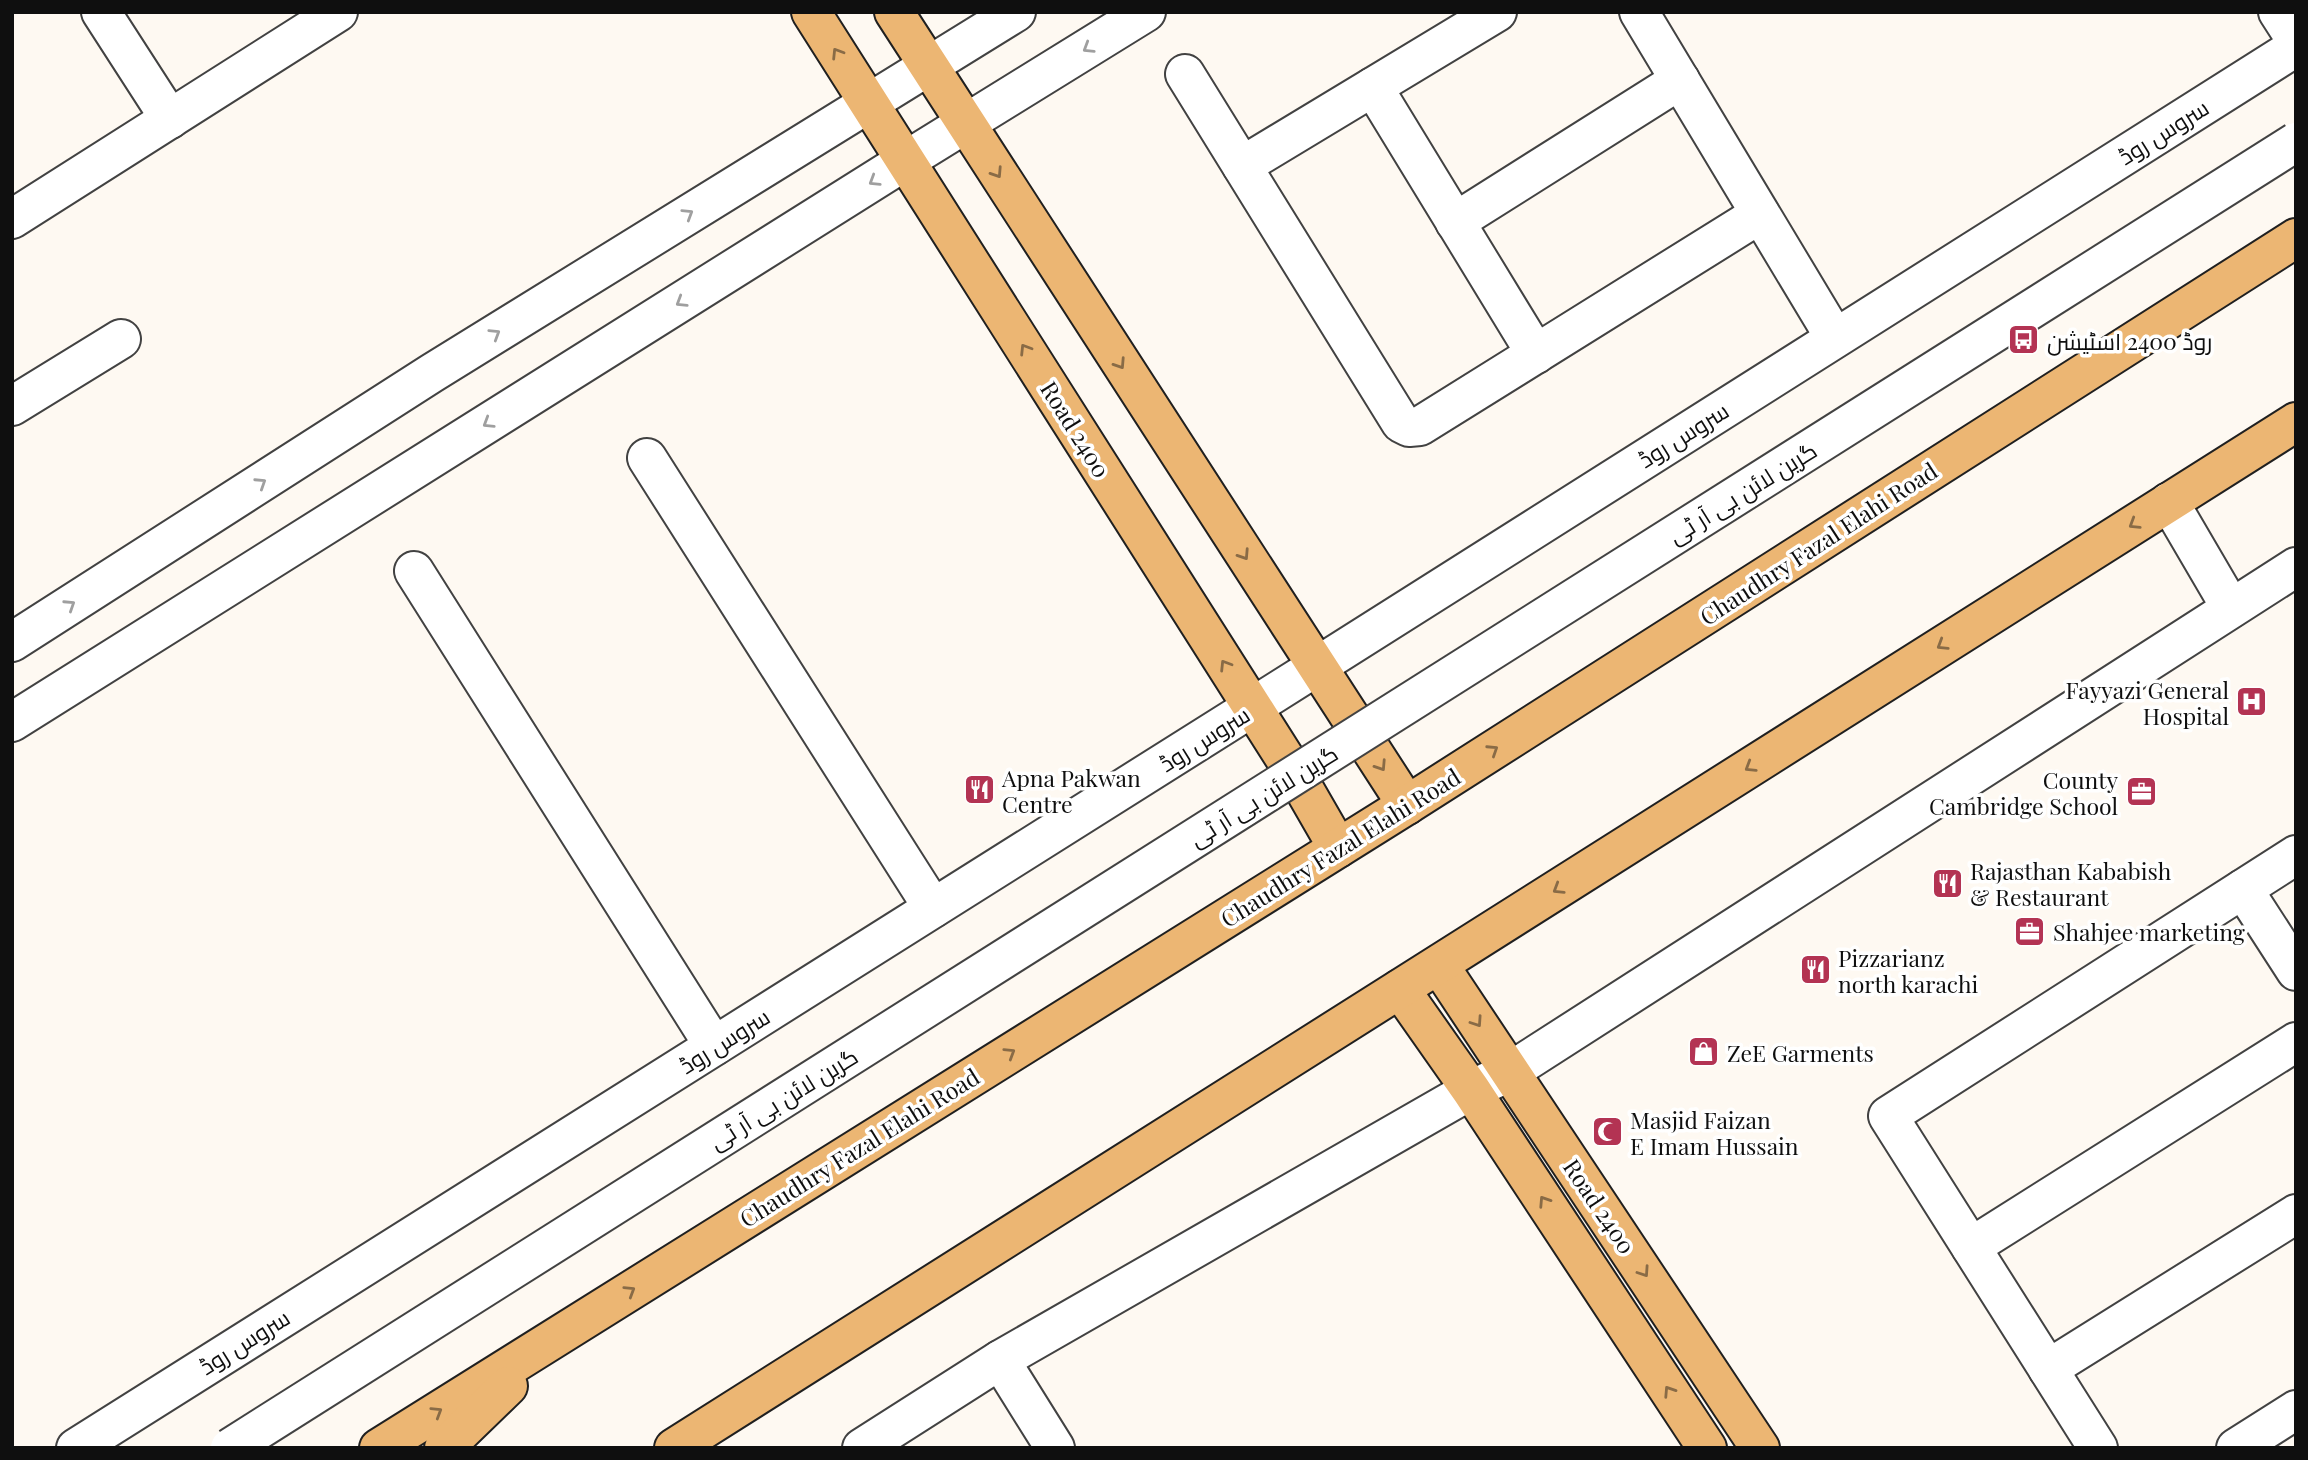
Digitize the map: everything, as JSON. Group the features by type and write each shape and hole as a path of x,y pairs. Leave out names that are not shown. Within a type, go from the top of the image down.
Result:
{"main road":[{"name":"Road 2400","path":"811,12 1252,707 1338,848"},
{"path":"894,12 1407,805"},
{"name":"Chaudhry Fazal Elahi Road","path":"379,1448 1407,805 2296,238"},
{"path":"2211,292 2296,257"},
{"path":"2169,502 2296,395"},
{"path":"674,1448 2296,422"},
{"name":"Road 2400","path":"1439,965 1760,1448"},
{"name":"Road 2400","path":"1400,989 1471,1090 1707,1448"},
{"path":"444,1448 560,1335"}],"street":[{"path":"101,12 170,119"},
{"path":"12,219 170,119 297,23 338,12"},
{"path":"12,642 432,373 1016,12"},
{"path":"12,722 1146,12"},
{"path":"1242,166 1497,12"},
{"path":"1639,12 1835,338"},
{"path":"2278,12 2296,40"},
{"name":"سروس روڈ","path":"76,1448 2296,47"},
{"path":"1185,74 1401,423 1409,427 1420,426 1760,214"},
{"path":"1455,222 1680,80"},
{"path":"1374,87 1536,354"},
{"name":"گرین لائن بی آر ٹی","path":"230,1448 2296,142"},
{"path":"12,406 121,339"},
{"path":"647,458 933,908"},
{"path":"2169,502 2231,608"},
{"path":"862,1448 1000,1360 1471,1090 1511,1071 2296,567"},
{"path":"414,571 715,1046"},
{"path":"2098,1448 1888,1116 2296,855"},
{"path":"2243,889 2296,971"},
{"path":"1971,1247 2296,1042"},
{"path":"2048,1368 2296,1214"},
{"path":"1000,1360 1055,1448"},
{"path":"2236,1448 2296,1410"}],"place":[{"name":"روڈ 2400 اسٹیشن","path":"2024,340"},
{"name":"Fayyazi General Hospital","path":"2252,702"},
{"name":"Apna Pakwan Centre","path":"979,790"},
{"name":"County Cambridge School","path":"2141,792"},
{"name":"Rajasthan Kababish & Restaurant","path":"1947,883"},
{"name":"Shahjee marketing","path":"2030,931"},
{"name":"Pizzarianz north karachi","path":"1815,970"},
{"name":"ZeE Garments","path":"1704,1052"},
{"name":"Masjid Faizan E Imam Hussain","path":"1607,1132"}]}
